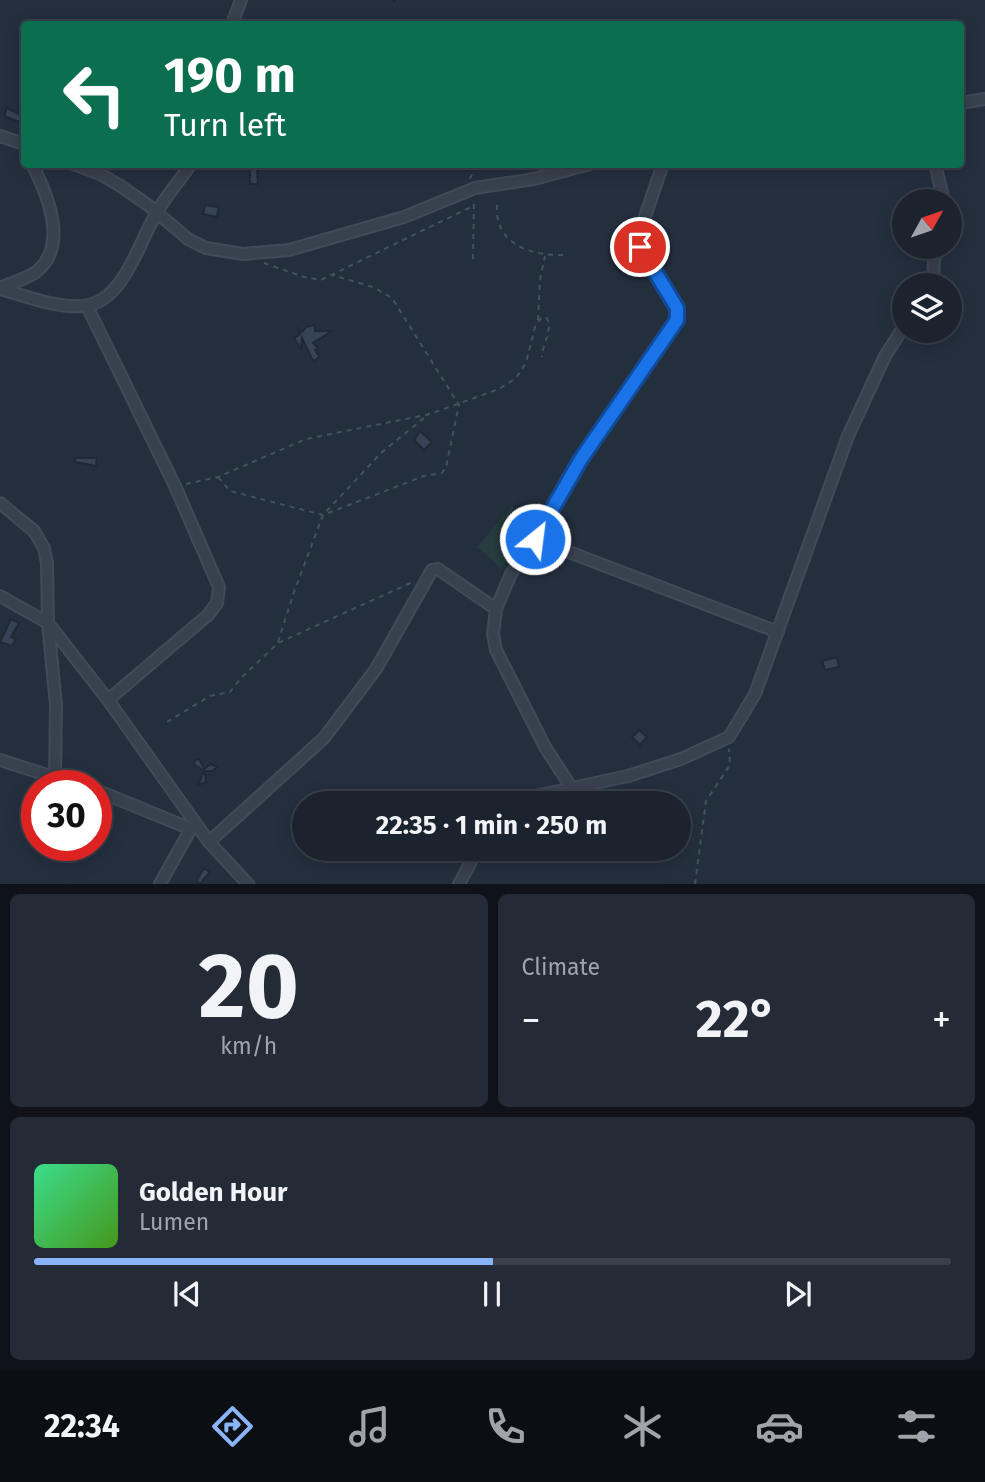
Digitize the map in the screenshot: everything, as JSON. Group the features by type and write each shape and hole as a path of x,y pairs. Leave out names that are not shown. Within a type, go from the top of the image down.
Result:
{"street":[{"path":"233,21 241,0"},
{"path":"964,102 985,99"},
{"path":"0,136 21,145"},
{"path":"0,288 36,272 49,255 55,235 42,184 34,168"},
{"path":"84,168 119,185 172,227 206,248 243,254 289,250 404,217 469,190 534,179 575,168"},
{"path":"0,288 62,305 87,306 103,301 133,264 156,212 188,168"},
{"path":"571,787 545,747 496,650 493,634 496,609 511,574 535,539 581,459 677,320 677,308 640,247 638,237 662,168"},
{"path":"936,168 941,189"},
{"path":"87,306 175,486 219,587 217,603 208,615 108,700"},
{"path":"555,791 628,776 668,764 729,737 755,694 848,436 893,343"},
{"path":"0,503 34,531 44,548 56,705 55,770"},
{"path":"535,539 778,632"},
{"path":"209,842 324,738 376,668 432,570 438,569 496,609"},
{"path":"0,596 48,623 108,700 193,825 248,884"},
{"path":"0,760 31,770"},
{"path":"112,796 193,825"},
{"path":"160,884 193,825"},
{"path":"458,884 471,861"}],"path":[{"path":"473,259 473,206 469,190 475,168"},
{"path":"497,205 498,223 505,236 524,250 545,256 563,255"},
{"path":"243,254 304,277 321,280 473,206"},
{"path":"175,486 218,477 306,439 430,414 499,389 516,378 526,363 529,344 538,322 540,280 545,256"},
{"path":"218,477 230,491 323,515 424,476 442,472 446,467 459,405 392,298 373,287 332,275"},
{"path":"538,322 546,317 550,323 549,332 543,342 542,357"},
{"path":"278,643 323,515 381,453 430,414"},
{"path":"167,722 210,696 230,692 278,643 428,575"},
{"path":"695,884 706,801 730,765 729,737"}],"green space":[{"path":"512,506 537,528 501,568 477,547"}],"building":[{"path":"7,108 19,114 21,108 21,123 4,116"},
{"path":"250,168 257,168 258,184 250,184"},
{"path":"205,205 219,207 217,217 203,214"},
{"path":"315,325 315,331 332,331 313,343 318,348 315,350 319,356 315,361 302,338 301,349 294,338 300,334 298,329 302,332 306,327"},
{"path":"420,431 432,442 424,450 414,440"},
{"path":"75,458 97,458 96,466 75,462"},
{"path":"11,619 19,623 11,637 16,639 12,646 0,642"},
{"path":"837,657 839,667 825,670 822,661"},
{"path":"639,730 647,737 640,745 632,737"},
{"path":"199,759 204,769 211,764 217,767 212,771 205,771 206,782 198,785 204,771 194,764 195,760"},
{"path":"204,868 210,872 200,884 196,881"}],"route":[{"path":"535,539 581,459 677,320 677,308 640,247"}]}
